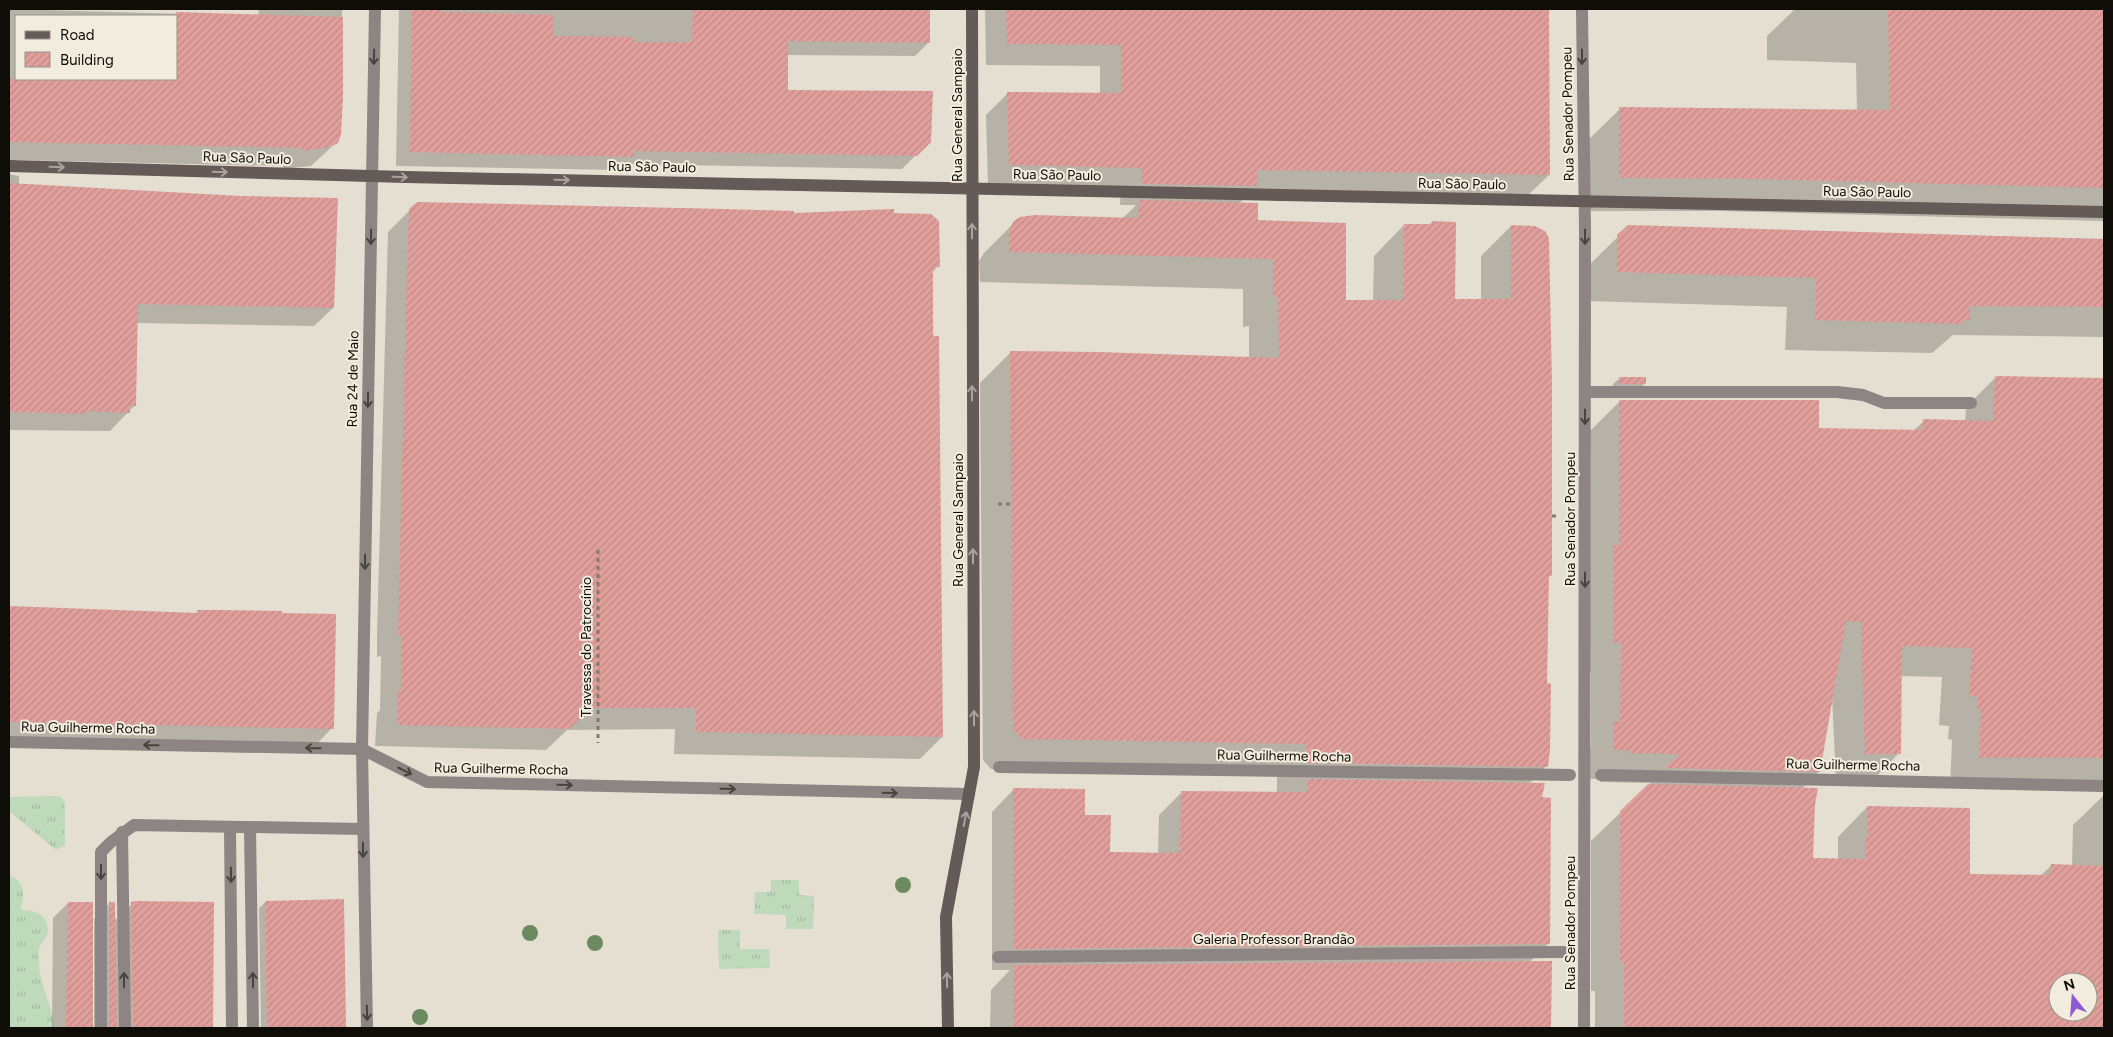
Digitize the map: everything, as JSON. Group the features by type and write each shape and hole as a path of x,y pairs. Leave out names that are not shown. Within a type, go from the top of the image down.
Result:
{"main road":[{"name":"Rua General Sampaio","path":"948,1028 946,917 974,767 972,9"},
{"name":"Rua São Paulo","path":"9,166 372,176 2104,212"}],"street":[{"name":"Rua 24 de Maio","path":"367,1028 362,749 376,9"},
{"name":"Rua Senador Pompeu","path":"1582,9 1585,392 1584,1028"},
{"path":"1585,392 1837,392 1863,395 1884,403 1971,403"},
{"name":"Rua Guilherme Rocha","path":"9,742 362,749 427,782 969,794"},
{"name":"Rua Guilherme Rocha","path":"998,767 1570,774"},
{"name":"Rua Guilherme Rocha","path":"1601,775 2104,786"},
{"path":"101,1028 101,852 122,832 134,825 363,829"},
{"path":"230,827 232,1028"},
{"path":"250,827 253,1028"},
{"path":"122,832 125,1028"},
{"name":"Galeria Professor Brandão","path":"998,957 1557,952"}],"path":[{"path":"998,504 1011,504"},
{"path":"1552,516 1559,516"},
{"name":"Travessa do Patrocínio","path":"598,550 598,743"}],"green space":[{"path":"58,796 65,803 65,845 56,850 9,811 9,797"},
{"path":"9,876 21,884 23,898 21,907 23,910 38,913 46,921 48,932 39,949 39,965 54,1028 9,1028"},
{"path":"771,880 799,880 799,895 814,896 813,929 786,929 786,915 754,914 755,892 771,892"},
{"path":"718,930 740,930 740,949 769,949 770,968 719,969"}],"building":[{"path":"412,9 441,9 441,12 553,15 553,36 634,37 634,42 692,42 693,9 930,9 930,43 788,41 788,90 933,91 931,142 917,156 634,151 634,157 410,152"},
{"path":"1006,9 1549,9 1550,175 1257,170 1257,186 1141,184 1142,168 1009,165 1007,92 1121,93 1121,45 1007,44"},
{"path":"1888,9 2104,9 2104,188 1757,179 1619,178 1619,107 1890,110"},
{"path":"176,12 343,17 343,97 341,135 338,143 330,147 301,151 301,148 9,142 9,79 178,80 178,15 176,15"},
{"path":"9,183 240,196 338,198 334,308 138,304 136,406 130,405 130,413 86,411 86,414 9,412"},
{"path":"1140,200 1258,203 1258,220 1346,223 1346,300 1403,300 1404,224 1432,224 1432,221 1456,222 1455,299 1511,299 1511,225 1535,226 1545,231 1549,238 1552,385 1552,576 1549,575 1547,683 1551,684 1548,767 1307,763 1306,744 1022,739 1013,730 1010,351 1279,358 1278,297 1273,297 1273,259 1009,252 1009,230 1014,221 1020,217 1035,215 1138,218"},
{"path":"417,202 794,211 794,213 894,209 894,213 931,214 939,221 940,267 933,267 933,336 939,336 943,737 696,732 696,708 590,708 569,729 397,725 398,690 401,690 402,635 398,635 409,209"},
{"path":"1628,225 2104,239 2104,307 1970,306 1970,320 1964,320 1963,324 1815,320 1816,278 1617,272 1617,235"},
{"path":"1995,376 2104,378 2104,758 1979,758 1981,710 1977,710 1978,697 1969,696 1972,648 1902,646 1901,754 1865,754 1861,622 1846,621 1820,772 1664,768 1680,754 1629,753 1629,750 1614,750 1614,722 1620,722 1621,643 1614,643 1613,545 1619,545 1619,400 1819,400 1819,428 1922,430 1923,419 1993,421"},
{"path":"1619,377 1646,377 1646,384 1619,384"},
{"path":"9,606 198,613 197,610 336,614 334,729 9,722"},
{"path":"1307,779 1545,783 1542,797 1551,798 1550,944 1014,949 1013,788 1085,789 1085,815 1111,815 1110,852 1180,853 1181,791 1307,792"},
{"path":"1648,784 1818,788 1815,805 1813,858 1866,859 1866,837 1868,837 1867,806 1970,808 1970,874 2050,875 2051,864 2104,866 2104,1028 1624,1028 1624,962 1620,962 1620,811"},
{"path":"344,899 346,1028 267,1028 265,901"},
{"path":"68,902 93,902 93,1028 66,1028"},
{"path":"109,902 115,902 117,1028 109,1028"},
{"path":"131,902 214,902 213,1028 133,1028"},
{"path":"1552,961 1551,1028 1014,1028 1014,965"}]}
